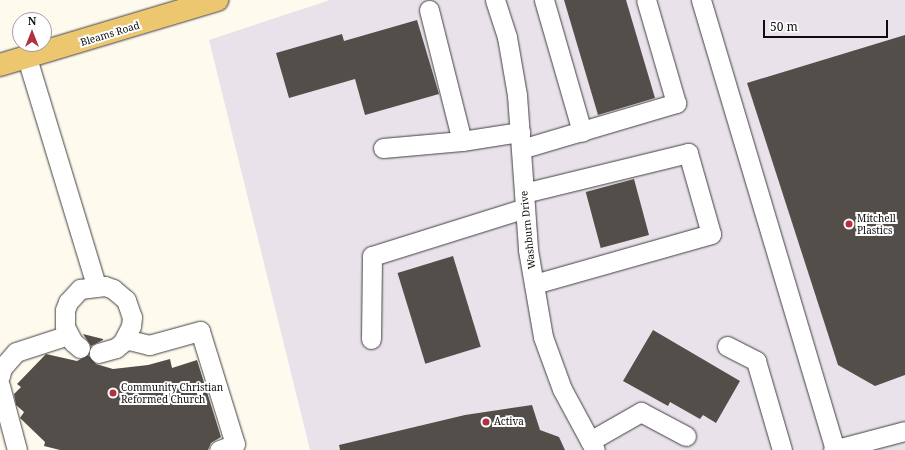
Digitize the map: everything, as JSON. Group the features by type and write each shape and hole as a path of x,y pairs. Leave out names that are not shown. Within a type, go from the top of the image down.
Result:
{"main road":[{"name":"Bleams Road","path":"1,66 217,0"}],"street":[{"name":"Washburn Drive","path":"495,0 507,37 520,140 534,284 543,337 562,389 592,445"},
{"path":"544,0 582,132"},
{"path":"383,148 462,141 520,140 582,132 676,103 646,0"},
{"path":"701,0 834,450 905,431"},
{"path":"428,10 462,141"},
{"path":"27,58 96,285"},
{"path":"371,339 372,256 525,201 688,153 711,234 534,284"},
{"path":"0,376 2,368 16,352 74,342 64,319 68,302 80,290 96,285 113,289 126,300 132,317 125,339 116,348 99,353"},
{"path":"125,339 149,345 200,331 235,444 219,450"},
{"path":"727,346 756,361 782,450"},
{"path":"0,386 18,450"},
{"path":"592,445 640,412 686,436"}],"shaded area":[{"path":"330,0 905,0 905,450 310,450 209,40"}],"building":[{"path":"564,0 626,0 655,98 598,115"},
{"path":"417,20 439,94 365,115 355,79 289,98 276,53 342,34 344,41"},
{"name":"Mitchell Plastics","path":"905,35 905,375 875,386 838,365 747,83"},
{"path":"634,179 649,235 601,248 586,192"},
{"path":"453,256 481,347 425,364 398,273"},
{"path":"653,330 740,381 716,423 703,415 700,419 670,402 668,406 623,381"},
{"path":"83,334 103,339 103,340 91,346"},
{"name":"Community Christian Reformed Church","path":"46,354 77,361 88,355 96,364 113,369 148,365 170,359 172,368 197,360 221,437 211,443 208,450 60,450 44,446 45,442 20,418 24,412 16,405 14,394 21,387 17,384"},
{"name":"Activa","path":"532,405 540,430 559,437 565,450 340,450 339,445 465,415"}],"place":[{"name":"Mitchell Plastics","path":"849,224"},
{"name":"Community Christian Reformed Church","path":"113,393"},
{"name":"Activa","path":"486,422"}]}
